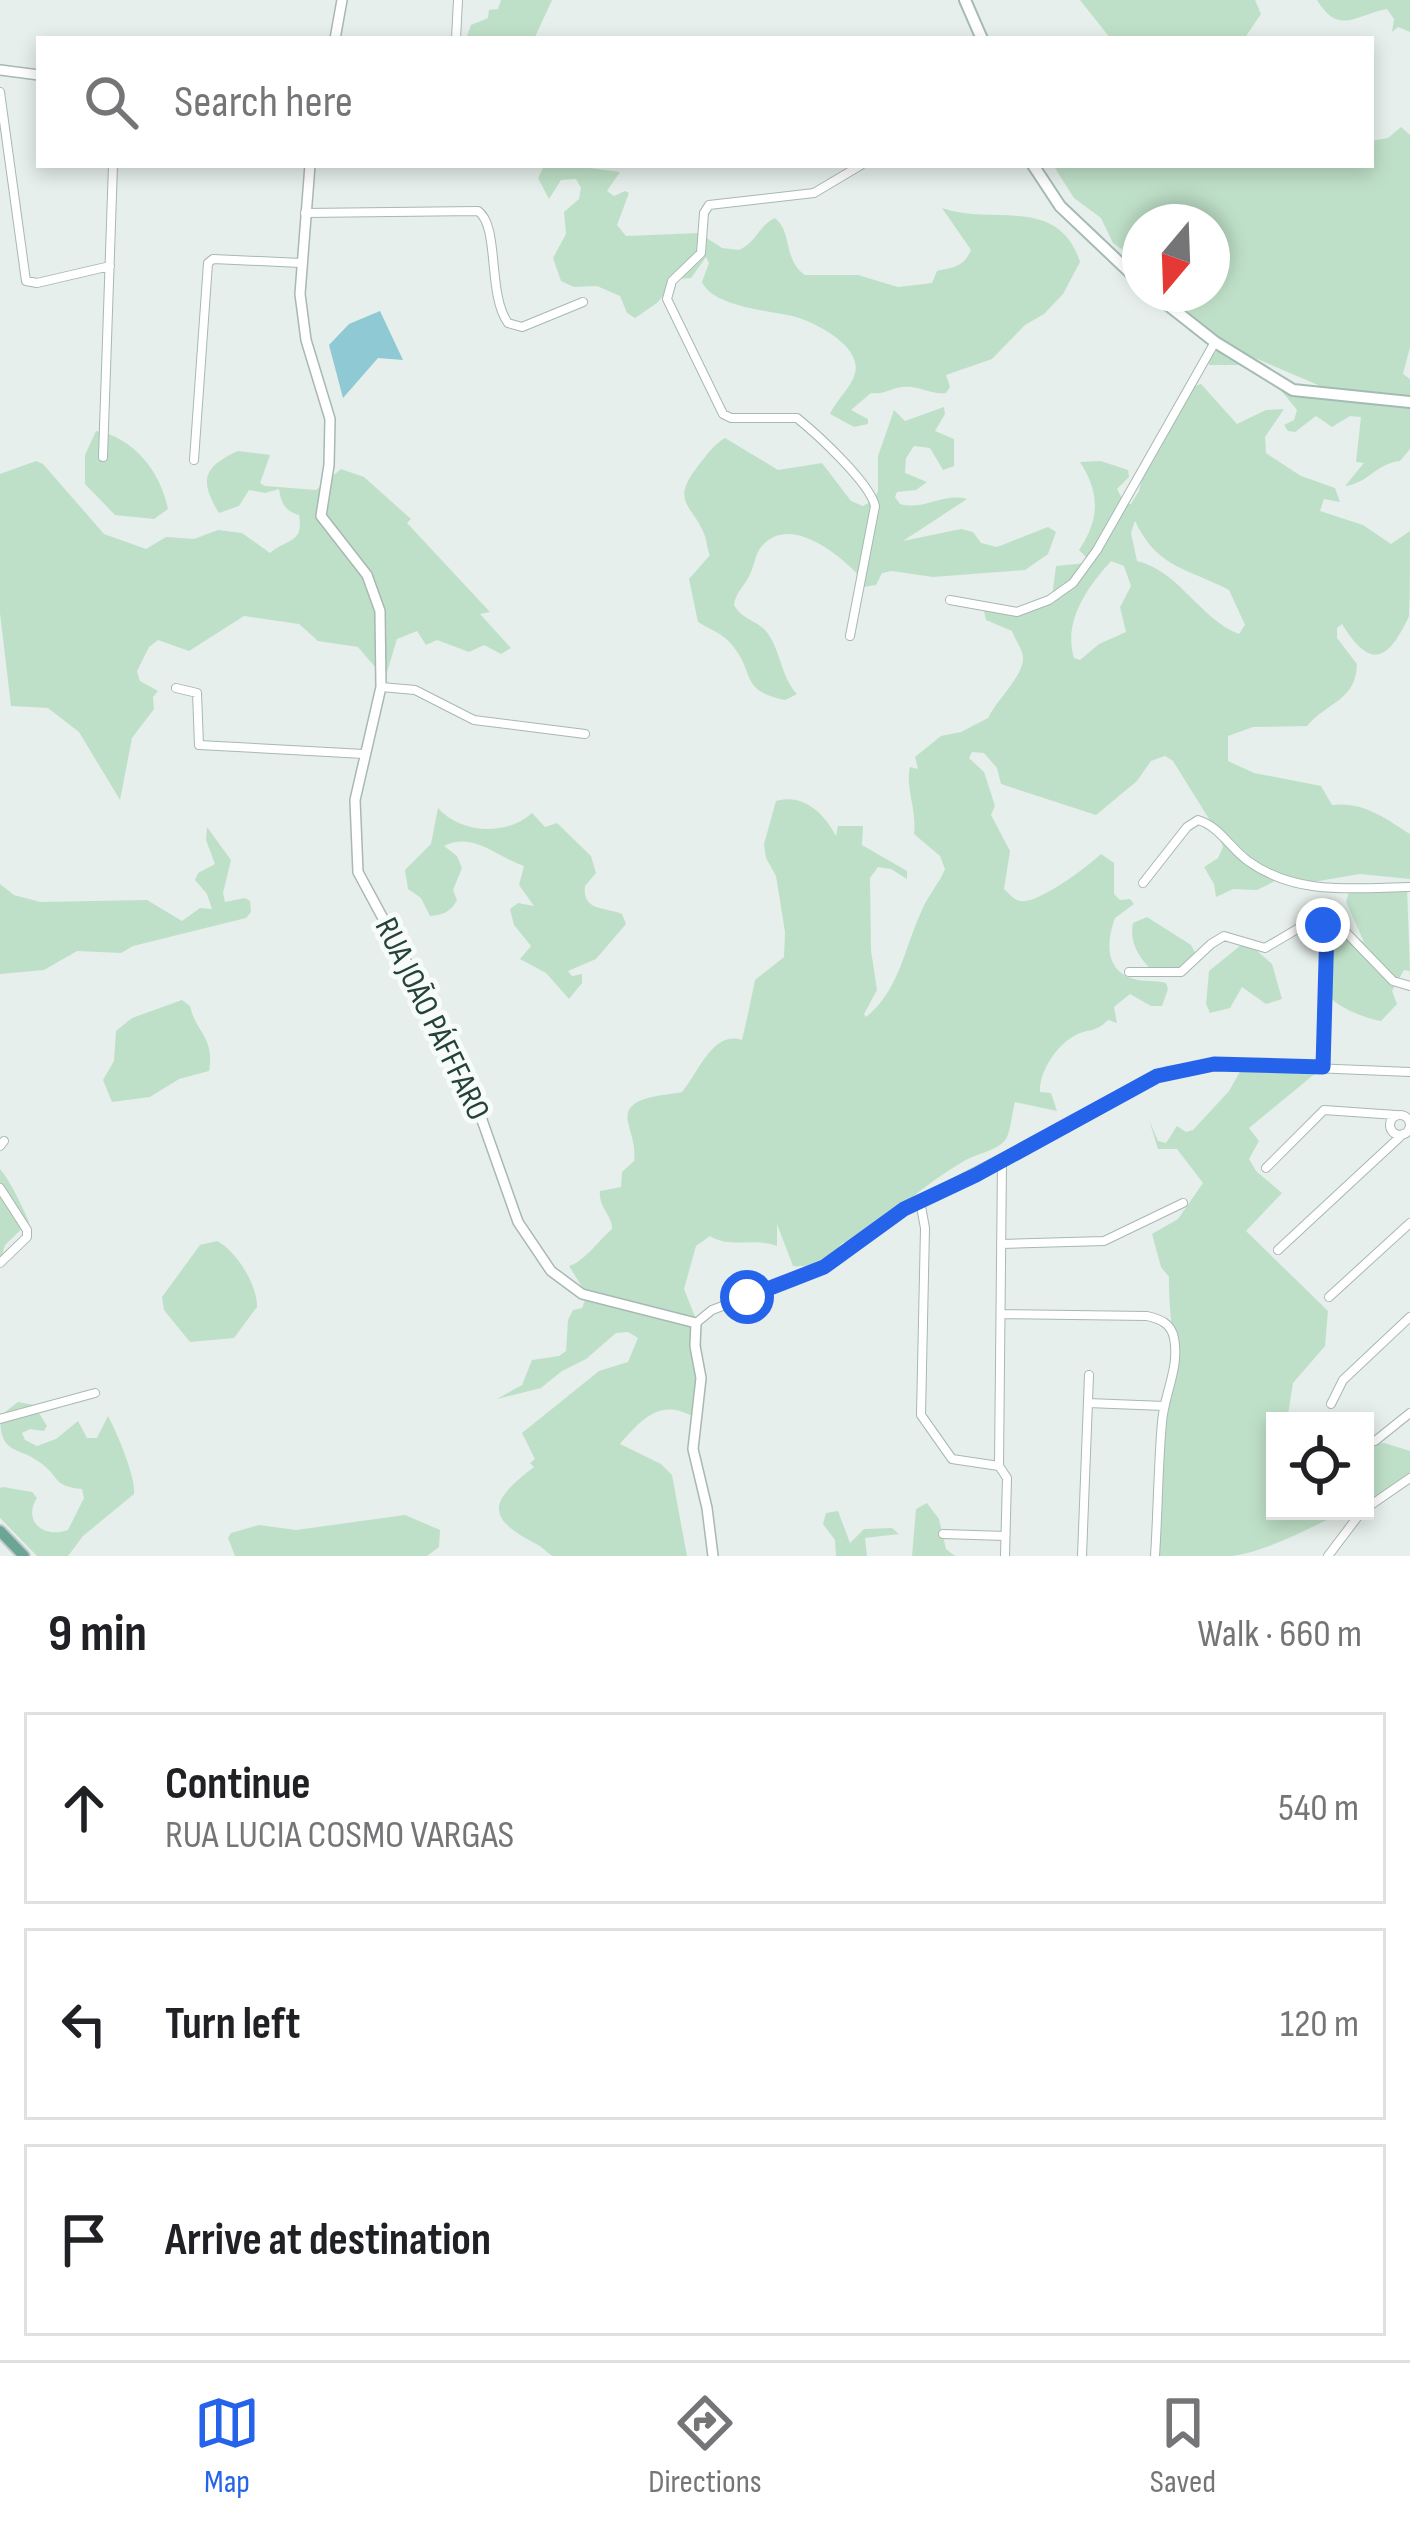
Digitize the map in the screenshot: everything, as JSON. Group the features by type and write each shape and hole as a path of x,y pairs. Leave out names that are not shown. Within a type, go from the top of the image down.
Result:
{"main road":[{"path":"965,0 981,36"},
{"path":"1035,168 1060,206 1122,265"},
{"path":"1177,312 1215,342 1294,390 1410,402"},
{"path":"0,1531 24,1556"}],"street":[{"path":"336,36 342,0"},
{"path":"456,36 458,0"},
{"path":"0,70 36,75"},
{"path":"0,92 26,281 37,283 110,266"},
{"path":"103,457 113,168"},
{"name":"RUA JOÃO PÁFFFARO","path":"310,168 301,263 303,326 330,419 321,516 356,559 376,596 381,682 355,800 358,872 464,1069 525,1236 560,1280 582,1294 696,1323"},
{"path":"850,636 875,506 872,495 838,454 797,418 723,414 667,298 672,281 700,253 709,205 809,195 857,168"},
{"path":"305,214 478,212 487,221 496,297 508,322 522,327 583,302"},
{"path":"194,460 208,263 213,259 301,263"},
{"path":"950,601 1017,612 1049,600 1073,583 1097,550 1215,342"},
{"path":"381,682 415,690 474,720 585,734"},
{"path":"176,688 197,693 199,746 364,754"},
{"path":"1143,883 1186,826 1198,820 1211,824 1236,852 1268,874 1294,884 1410,887"},
{"path":"1322,888 1324,903"},
{"path":"1129,972 1181,973 1219,938 1228,936 1265,948 1316,918 1324,903"},
{"path":"1323,1067 1335,907 1324,903"},
{"path":"1316,918 1331,924 1393,981 1410,986"},
{"path":"713,1556 693,1449 701,1378 696,1323 712,1310 824,1267 920,1200 1168,1071 1214,1064 1410,1072"},
{"path":"1265,1168 1329,1109 1404,1116"},
{"path":"1369,1114 1401,1130"},
{"path":"1278,1250 1384,1151 1401,1130 1404,1116"},
{"path":"1401,1130 1404,1116"},
{"path":"1002,1161 999,1466 1007,1478 1005,1556"},
{"path":"0,1188 27,1230 27,1238 0,1263"},
{"path":"920,1200 925,1228 922,1420 947,1456 999,1466"},
{"path":"1001,1244 1104,1241 1184,1203"},
{"path":"1329,1297 1410,1223"},
{"path":"1001,1314 1147,1316 1166,1323 1175,1352 1172,1386 1164,1406 1155,1556"},
{"path":"1331,1404 1343,1380 1410,1317"},
{"path":"1082,1556 1089,1375"},
{"path":"0,1419 95,1393"},
{"path":"1088,1403 1164,1406"},
{"path":"1375,1441 1410,1413"},
{"path":"1374,1503 1410,1478"},
{"path":"1328,1556 1356,1520"},
{"path":"943,1534 1005,1536"}],"green space":[{"path":"501,0 552,0 535,36 467,36 471,25 488,18 489,10 498,9"},
{"path":"1080,0 1255,0 1261,14 1246,36 1109,36"},
{"path":"1317,0 1410,0 1410,32 1398,27 1392,32 1394,19 1387,9 1340,20"},
{"path":"1401,127 1410,135 1410,347 1403,374 1410,379 1410,395 1403,396 1410,403 1410,449 1400,461 1345,486 1364,463 1356,462 1361,417 1350,416 1332,427 1316,416 1295,432 1288,431 1284,425 1294,420 1297,410 1275,383 1319,391 1318,385 1243,353 1238,353 1244,365 1209,365 1222,345 1220,339 1187,312 1230,312 1230,204 1122,204 1122,249 1113,243 1101,218 1074,198 1055,168 1374,168 1374,140 1388,138"},
{"path":"543,168 620,172 607,191 614,196 629,193 617,225 626,236 699,233 722,248 739,250 775,218 794,262 805,275 858,275 898,287 932,283 937,271 961,264 971,250 942,208 1040,220 1070,241 1080,262 1063,294 992,359 946,375 950,387 946,393 909,387 871,393 851,410 868,419 868,424 854,427 830,414 855,373 851,353 843,343 798,317 717,297 702,282 709,263 706,257 691,278 677,279 657,303 635,318 627,313 620,296 597,286 574,287 561,281 553,258 566,234 564,212 579,199 581,188 576,179 561,180 549,199 538,178"},
{"path":"1201,384 1237,424 1266,410 1284,409 1265,437 1266,453 1301,476 1335,488 1340,502 1324,499 1320,511 1363,525 1391,544 1410,531 1409,616 1393,644 1377,654 1369,653 1342,624 1337,638 1357,664 1346,694 1307,726 1253,727 1228,736 1228,761 1254,773 1321,786 1332,805 1364,808 1401,828 1410,834 1410,879 1360,874 1307,883 1281,878 1257,890 1233,889 1216,897 1204,867 1218,858 1223,847 1219,835 1173,761 1165,756 1151,761 1137,781 1096,815 1001,784 997,768 984,753 972,752 969,758 984,772 995,806 991,815 1010,851 1004,889 1016,899 1029,900 1101,854 1114,863 1114,894 1134,904 1115,918 1109,946 1113,963 1134,979 1166,983 1162,1006 1151,1006 1130,994 1114,1007 1117,1023 1108,1020 1067,1040 1050,1060 1040,1084 1040,1092 1051,1093 1057,1111 1015,1102 1003,1143 949,1170 821,1261 793,1266 777,1224 777,1246 710,1236 696,1246 684,1289 700,1329 703,1369 695,1418 662,1410 644,1419 620,1444 661,1464 672,1475 687,1556 551,1555 501,1518 501,1500 534,1467 530,1463 535,1459 522,1433 599,1371 628,1362 638,1338 628,1332 616,1333 541,1388 497,1399 522,1385 532,1360 566,1351 568,1320 573,1310 582,1308 587,1295 569,1266 612,1229 600,1191 621,1187 622,1172 634,1161 628,1122 632,1106 646,1098 682,1092 714,1047 723,1041 742,1040 755,980 784,957 776,876 764,844 776,801 804,802 836,836 838,826 863,826 862,845 907,871 907,879 878,867 870,878 877,990 866,1017 894,981 924,905 945,869 940,856 914,834 910,767 918,769 915,757 941,736 988,718 1022,665 1022,651 1012,631 986,620 984,611 1026,610 1052,597 1056,566 1086,563 1088,559 1079,550 1091,528 1095,506 1080,462 1101,461 1128,470 1129,477 1117,489 1125,504 1131,504 1191,387","holes":["1135,521 1163,558 1229,590 1245,625 1239,634 1213,618 1165,574 1137,561 1131,533","1111,561 1124,566 1131,586 1120,607 1126,632 1099,644 1080,660 1074,658 1075,618"]},
{"path":"944,407 935,431 954,439 954,466 943,470 930,448 914,446 906,458 905,473 927,482 916,490 897,492 895,497 909,506 967,499 903,541 961,529 997,547 1048,527 1056,532 1048,554 1025,570 933,577 892,571 882,573 876,585 864,587 856,572 816,542 787,534 774,537 760,549 734,605 770,637 797,694 785,700 760,691 729,641 698,622 689,579 710,555 684,496 689,478 725,438 778,470 822,463 851,501 863,506 878,491 878,456 894,410 905,421"},
{"path":"96,431 122,441 144,459 168,509 154,519 115,515 85,484 85,455"},
{"path":"238,451 270,455 260,483 265,486 316,490 341,469 364,477 411,519 407,523 490,612 480,614 511,648 501,654 484,645 469,652 437,640 426,645 417,631 397,639 387,672 375,667 358,647 318,641 299,624 244,616 189,651 158,640 137,671 140,681 158,691 154,709 132,738 120,800 79,732 48,708 11,706 0,613 0,474 36,461 43,464 104,534 146,549 166,537 194,539 218,530 242,533 270,553 299,531 299,515 284,506 279,489 249,490 239,506 219,513 209,492 211,469"},
{"path":"438,808 459,823 484,829 510,826 532,813 545,827 557,823 591,856 596,873 585,886 587,900 622,914 626,924 596,959 568,971 572,976 582,974 582,983 569,999 546,973 520,959 531,946 514,925 510,909 518,903 534,906 519,885 524,866 475,843 455,842 444,846 457,856 462,868 452,907 430,916 421,898 408,889 405,870 431,844"},
{"path":"207,827 231,860 225,902 250,901 246,918 121,953 77,951 44,970 0,974 0,884 14,895 40,902 147,900 182,921 200,908 212,909 195,880 215,864 206,840"},
{"path":"1407,887 1410,971 1404,970 1392,991 1397,1004 1381,1021 1374,1020 1344,1008 1327,994 1325,943 1331,933 1344,930 1364,942 1346,902 1349,891"},
{"path":"1147,917 1191,945 1197,956 1191,965 1155,973 1145,963 1132,931 1133,923"},
{"path":"1246,941 1272,964 1282,999 1266,1004 1242,987 1230,1008 1210,1013 1206,1004 1209,971"},
{"path":"182,1000 190,1006 207,1043 209,1071 179,1079 150,1097 112,1102 103,1080 114,1061 116,1031 132,1018"},
{"path":"1304,1064 1323,1067 1249,1128 1259,1141 1249,1159 1282,1193 1246,1231 1328,1311 1325,1346 1293,1383 1288,1412 1266,1412 1266,1520 1327,1520 1247,1553 1156,1556 1164,1406 1173,1359 1169,1277 1161,1267 1152,1234 1178,1219 1203,1183 1177,1149 1158,1149 1149,1120 1158,1141 1166,1143 1177,1126 1186,1132 1193,1130 1229,1091 1241,1070"},
{"path":"0,1169 29,1222 5,1245 0,1262"},
{"path":"217,1241 244,1270 257,1307 234,1338 190,1342 164,1310 162,1297 200,1245"},
{"path":"18,1402 34,1405 47,1426 44,1431 22,1433 37,1446 56,1439 78,1421 87,1438 97,1438 108,1416 129,1466 134,1494 83,1536 68,1556 37,1556 0,1518 3,1487 32,1492 37,1498 34,1521 51,1532 68,1530 84,1498 82,1489 62,1484 34,1458 7,1444 0,1416"},
{"path":"1374,1444 1410,1451 1410,1478 1374,1497"},
{"path":"927,1503 939,1519 946,1549 955,1556 912,1556 916,1509"},
{"path":"838,1511 850,1543 864,1529 892,1528 899,1534 865,1538 867,1556 836,1556 835,1540 823,1524 826,1513"},
{"path":"405,1515 440,1530 439,1547 427,1556 235,1556 228,1538 259,1525 296,1530"}],"water":[{"path":"380,311 403,360 378,358 343,398 329,345 349,324"}],"route":[{"path":"747,1297 824,1267 904,1209 1157,1076 1214,1064 1323,1067 1327,926 1323,925"}]}
